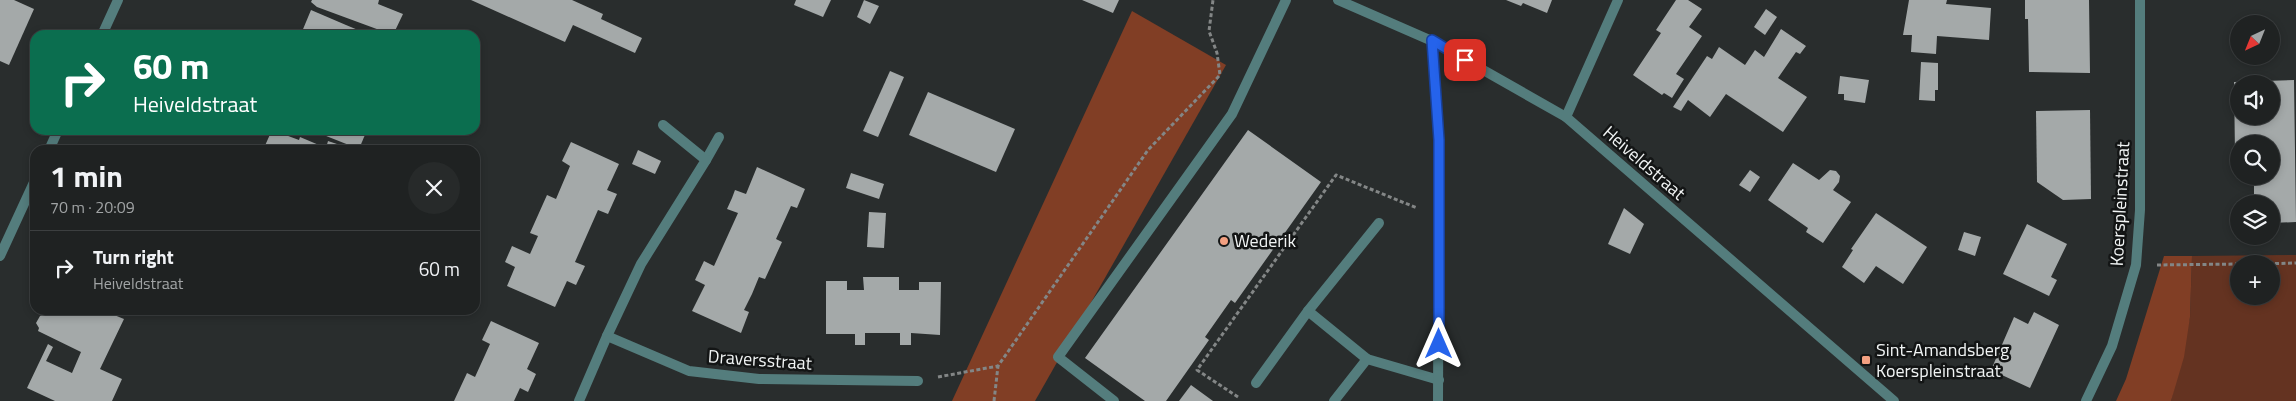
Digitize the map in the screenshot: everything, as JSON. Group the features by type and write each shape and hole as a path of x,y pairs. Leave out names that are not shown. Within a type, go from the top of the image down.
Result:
{"street":[{"path":"104,30 118,0"},
{"path":"1114,401 1058,357 1232,114 1286,0"},
{"name":"Heiveldstraat","path":"1338,0 1432,40 1566,117 1894,401"},
{"path":"1566,117 1618,0"},
{"name":"Koerspleinstraat","path":"2086,401 2112,346 2136,265 2140,210 2140,0"},
{"path":"1432,40 1439,140 1438,401"},
{"path":"663,125 706,160"},
{"path":"579,401 641,264 706,160 718,137"},
{"path":"0,256 30,191"},
{"path":"1256,383 1308,311 1379,223"},
{"path":"1308,311 1367,359 1439,380"},
{"name":"Draversstraat","path":"607,336 690,371 759,379 918,381"},
{"path":"1334,401 1367,359"}],"path":[{"path":"994,401 998,366 1148,150 1220,74 1217,52 1209,31 1213,0"},
{"path":"1244,400 1197,370 1336,174 1438,217"},
{"path":"2136,265 2230,264"},
{"path":"2280,264 2296,264"},
{"path":"918,381 998,366"}],"shaded area":[{"path":"1132,11 1226,65 1035,401 952,401"},
{"path":"2280,255 2296,255 2296,401 2171,401 2190,317 2192,256 2230,256 2230,305 2280,305"},
{"path":"2164,256 2192,256 2190,317 2184,357 2171,401 2116,401 2126,379"}],"building":[{"path":"0,0 14,0 34,9 9,65 0,61"},
{"path":"312,0 379,0 378,4 403,14 395,30 379,30 317,7 311,2"},
{"path":"471,0 572,0 603,14 601,19 642,38 635,53 573,25 565,42"},
{"path":"796,0 831,0 823,17 794,5"},
{"path":"864,0 879,6 870,24 857,17"},
{"path":"1082,0 1119,0 1113,13"},
{"path":"1506,0 1552,0 1547,13 1523,3 1521,6"},
{"path":"1676,0 1688,0 1702,9 1689,27 1702,36 1676,74 1684,79 1672,98 1664,93 1662,95 1633,75 1661,33 1656,30"},
{"path":"1909,0 1947,0 1946,4 1991,8 1989,40 1937,36 1936,54 1911,52 1912,35 1903,35"},
{"path":"2025,0 2089,0 2090,73 2029,72 2028,19 2025,19"},
{"path":"1766,9 1777,17 1765,35 1754,27"},
{"path":"311,10 358,30 303,30"},
{"path":"1781,29 1806,46 1800,54 1796,52 1778,78 1807,97 1783,132 1726,94 1710,117 1688,100 1681,111 1673,107 1707,56 1712,59 1719,47 1745,65 1755,50 1764,57"},
{"path":"1921,62 1938,63 1938,90 1935,90 1935,101 1919,100"},
{"path":"890,71 904,77 878,137 863,131"},
{"path":"1840,76 1869,80 1865,103 1844,100 1844,94 1838,94"},
{"path":"2280,80 2294,80 2296,222 2280,223 2280,195 2254,195 2254,185 2280,185 2280,135 2235,135 2235,125 2280,125"},
{"path":"928,92 1015,129 996,172 909,135"},
{"path":"2090,110 2091,199 2063,200 2037,182 2036,111"},
{"name":"Wederik","path":"1248,130 1321,182 1235,303 1231,300 1205,337 1209,340 1166,401 1145,401 1085,358"},
{"path":"270,135 286,135 299,140 300,137 319,145 265,145"},
{"path":"324,135 365,135 361,145 349,145"},
{"path":"328,141 340,145 327,145"},
{"path":"571,142 619,164 607,190 617,194 608,214 598,210 575,262 585,266 576,285 567,281 555,307 507,286 515,267 505,262 512,246 530,254 538,236 530,233 547,195 556,199 570,166 562,161"},
{"path":"638,150 661,161 655,174 632,164"},
{"path":"1793,163 1819,180 1830,170 1836,171 1840,176 1839,182 1833,190 1851,202 1823,243 1806,232 1808,228 1768,200"},
{"path":"757,167 805,189 797,208 791,206 776,239 782,242 765,279 759,277 744,310 749,312 741,333 692,311 705,285 695,280 704,261 714,266 738,213 727,209 735,190 746,194"},
{"path":"1750,170 1760,177 1750,192 1739,185"},
{"path":"851,173 884,184 879,199 846,188"},
{"path":"1624,208 1644,224 1630,254 1608,244"},
{"path":"869,212 886,213 884,248 867,247"},
{"path":"1876,213 1927,247 1903,284 1876,266 1864,283 1842,267 1853,250 1851,249"},
{"path":"2027,224 2067,244 2051,277 2057,280 2049,296 2003,274"},
{"path":"1964,232 1981,237 1975,256 1958,250"},
{"path":"863,277 899,277 899,290 919,290 919,282 941,282 940,335 911,333 911,345 900,345 900,333 865,333 865,345 855,345 855,334 826,334 826,281 847,281 847,290 864,290"},
{"path":"2034,312 2059,325 2030,388 1991,370 2014,317 2028,324"},
{"path":"114,315 124,319 100,369 122,379 112,401 55,401 27,388 48,344 53,347 46,361 72,373 81,352 38,331 39,328 36,323 40,316"},
{"path":"491,321 539,343 527,369 536,374 528,392 520,388 514,401 454,401 467,373 475,377 490,344 482,340"},
{"path":"1191,385 1213,401 1179,401"}],"place":[{"name":"Wederik","path":"1224,241"},
{"name":"Sint-Amandsberg Koerspleinstraat","path":"1866,360"}],"route":[{"path":"1439,344 1439,140 1432,40 1465,60"}]}
